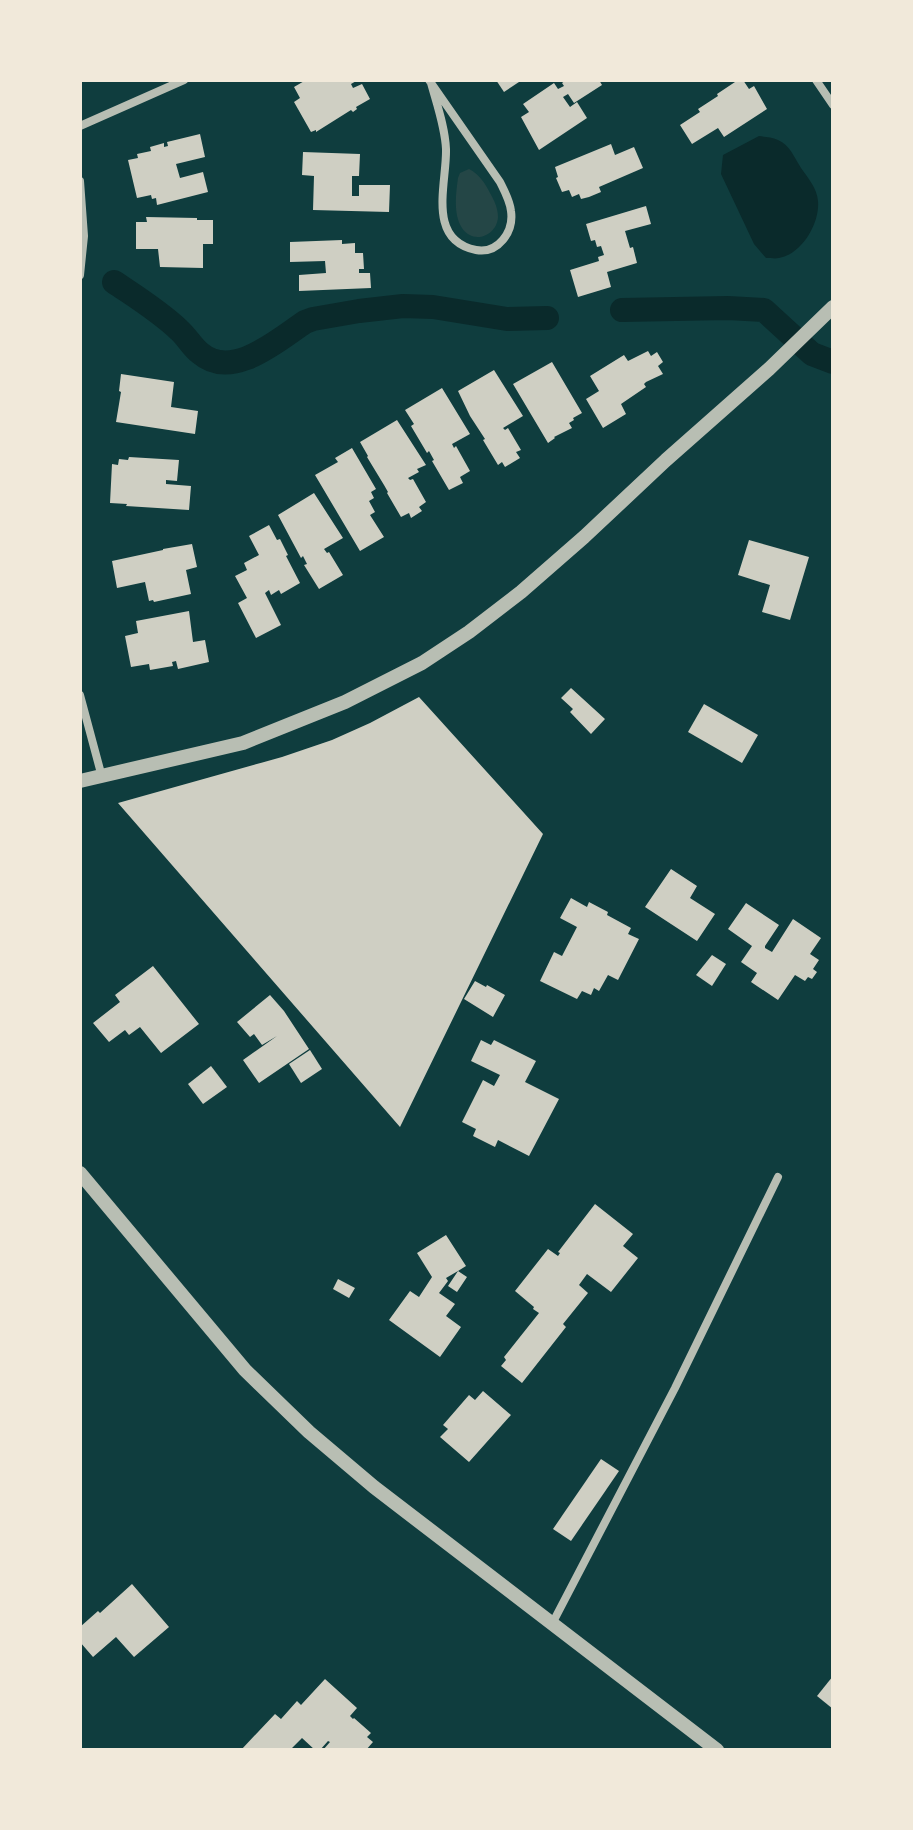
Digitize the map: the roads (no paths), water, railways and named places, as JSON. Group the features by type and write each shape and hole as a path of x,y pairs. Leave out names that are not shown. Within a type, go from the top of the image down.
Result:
{"street":[{"path":"80,126 184,80"},
{"path":"816,80 833,105"},
{"path":"430,82 508,197 511,213 506,237 488,250 478,251 460,244 447,230 442,191 446,148 444,130 430,82"},
{"path":"80,181 84,236 80,275"},
{"path":"80,781 243,743 345,702 422,663 469,632 532,583 833,307"},
{"path":"80,695 102,777"},
{"path":"80,1173 245,1370 294,1418 374,1487 717,1750"},
{"path":"551,1624 675,1388 778,1177"}],"waterway":[{"path":"114,282 164,317 200,353 226,362 254,355 305,322 359,311 403,306 433,307 507,319 547,318"},
{"path":"622,310 764,310 812,354 833,362"}]}
